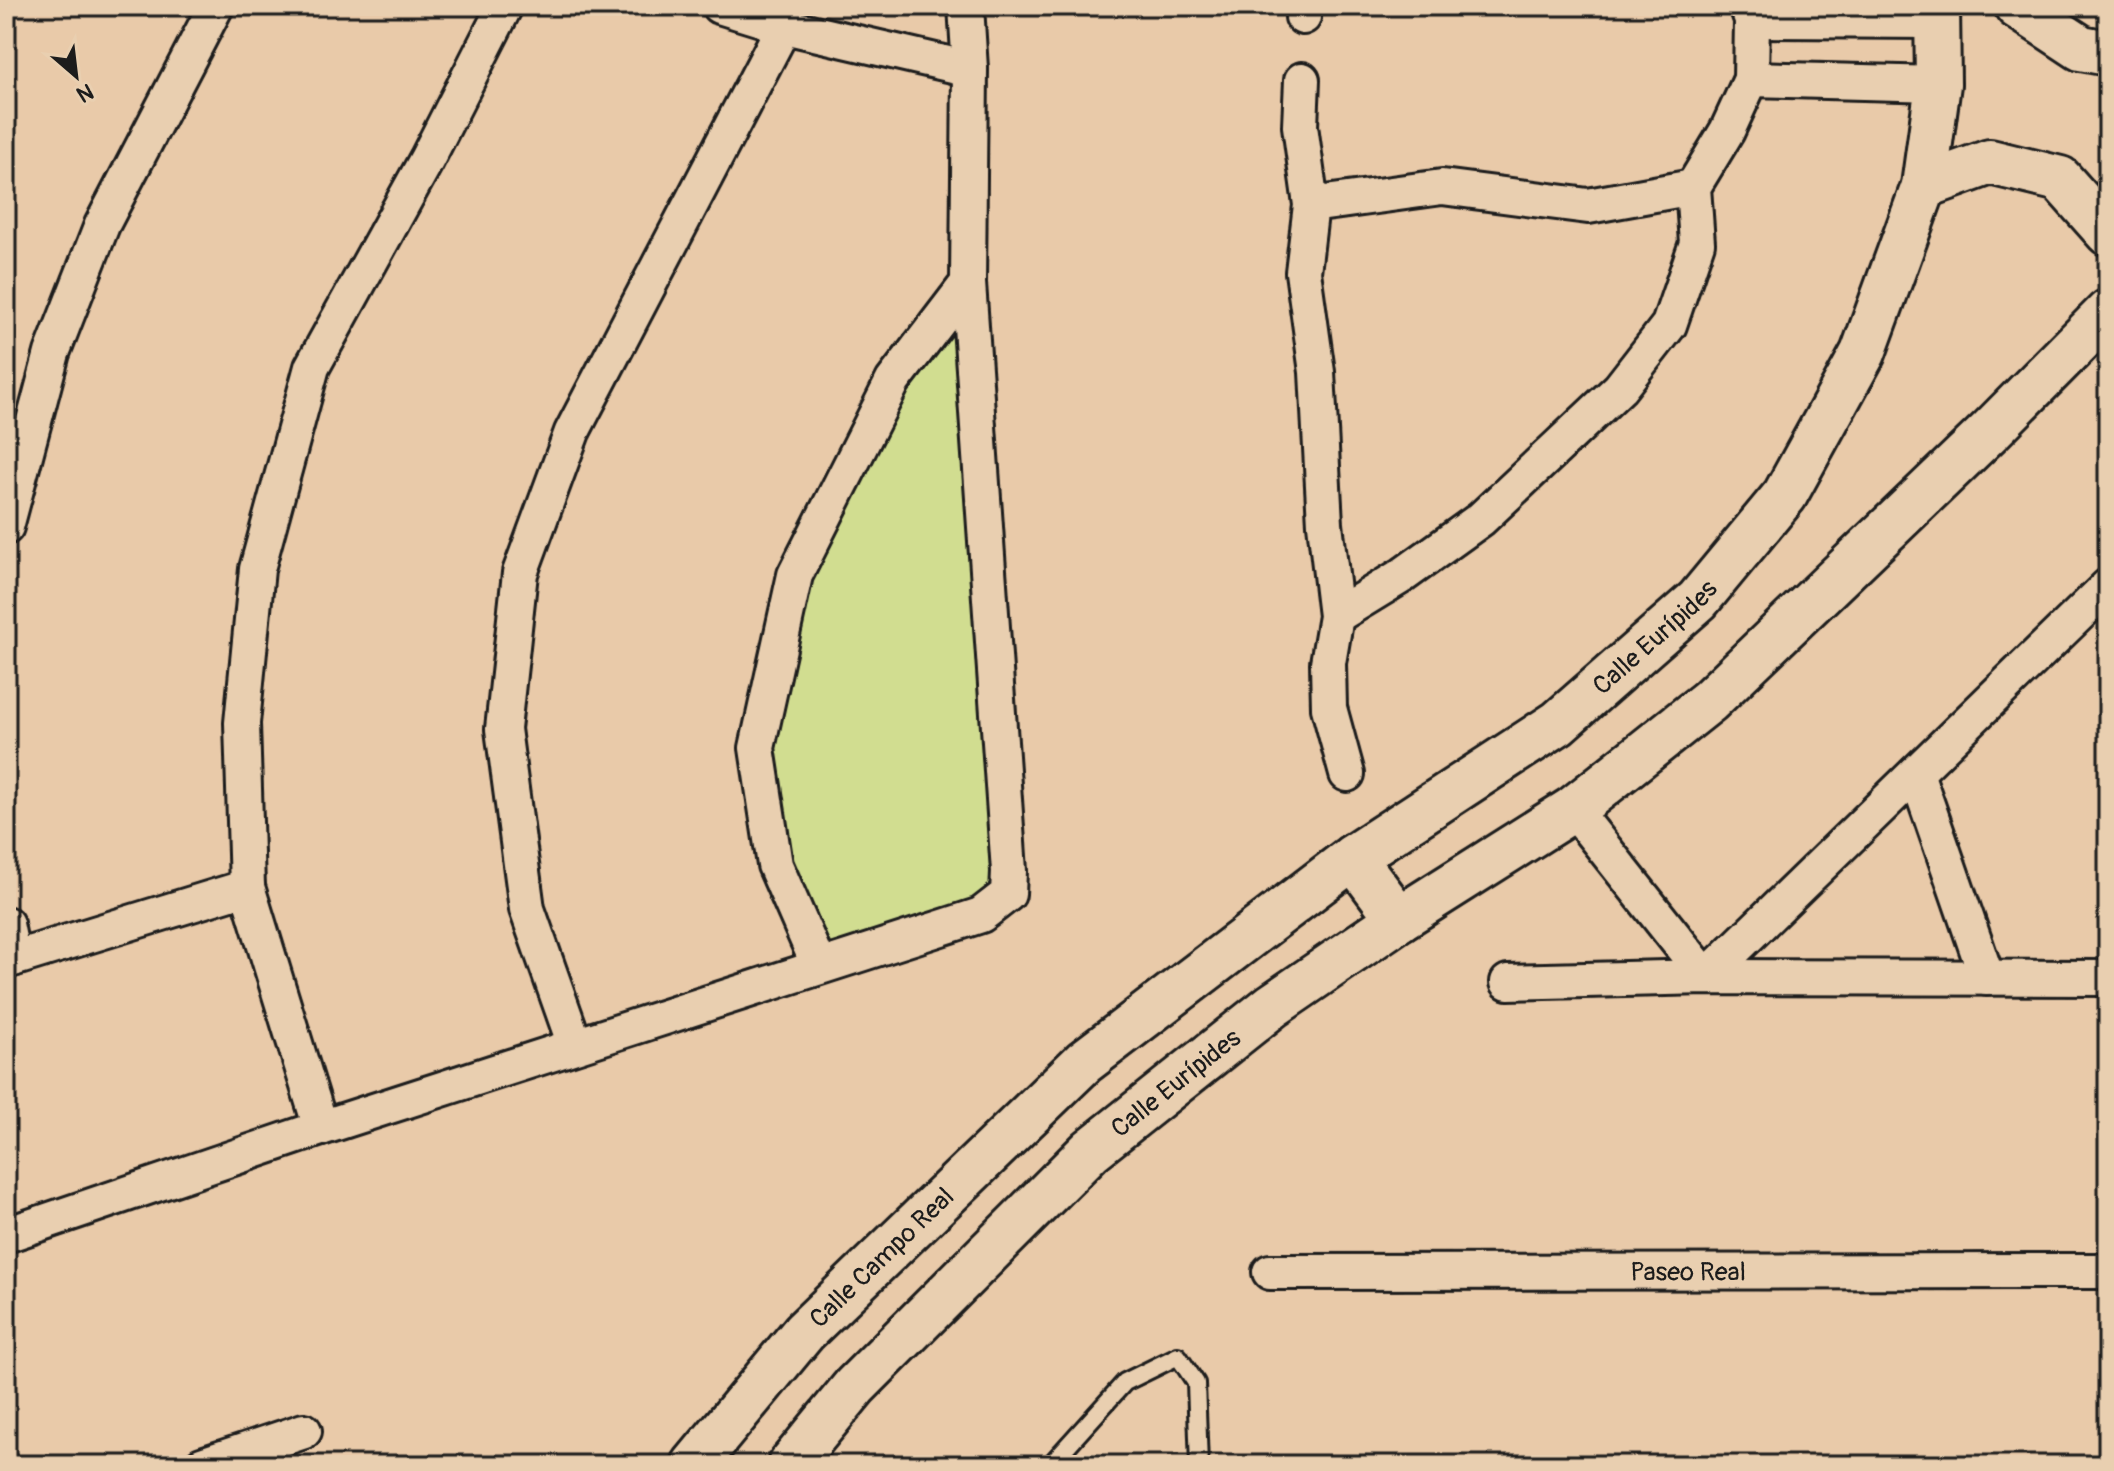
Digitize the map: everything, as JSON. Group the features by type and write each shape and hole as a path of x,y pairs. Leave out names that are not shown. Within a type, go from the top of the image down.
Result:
{"street":[{"path":"6,527 52,353 102,225 216,6"},
{"path":"321,1128 247,887 242,723 257,569 312,367 427,159 505,6"},
{"path":"719,6 784,26 970,69"},
{"path":"6,1235 321,1128 981,915 1008,894 968,283 970,69 966,6"},
{"path":"2017,6 2081,48 2108,53"},
{"path":"1336,616 1403,575 1481,519 1620,388 1669,325 1697,243 1693,187 1727,131 1751,79 1750,13 1937,13"},
{"name":"Calle Eurípides","path":"1084,1062 1353,857 1558,723 1698,600 1785,495 1863,353 1924,186 1938,84 1937,13"},
{"path":"575,1045 527,909 503,729 520,573 572,432 784,26"},
{"path":"1751,79 1938,84"},
{"path":"1302,80 1300,126 1311,205 1303,272 1317,372 1325,524 1336,616 1328,663 1329,708 1347,774"},
{"path":"1924,186 1990,162 2060,179 2108,233"},
{"path":"1311,205 1442,187 1588,206 1693,187"},
{"path":"819,966 775,865 757,748 760,733 795,575 893,381 968,283"},
{"name":"Calle Eurípides","path":"790,1465 855,1386 1091,1150 1272,1006 1399,919 1573,809 1709,701 1991,430 2108,312"},
{"path":"1706,977 2108,586"},
{"path":"1916,773 1987,978"},
{"path":"1573,809 1706,977"},
{"path":"1353,857 1399,919"},
{"path":"6,924 10,960 247,887"},
{"path":"1508,982 1706,977 2108,978"},
{"name":"Calle Campo Real","path":"694,1465 804,1332 1084,1062"},
{"name":"Paseo Real","path":"1270,1272 2108,1271"},
{"path":"202,1465 304,1431"}],"lane":[{"path":"1050,1465 1125,1382 1178,1356 1196,1383 1199,1465"}],"green space":[{"path":"968,283 1008,894 819,966 757,748 795,575"}]}
